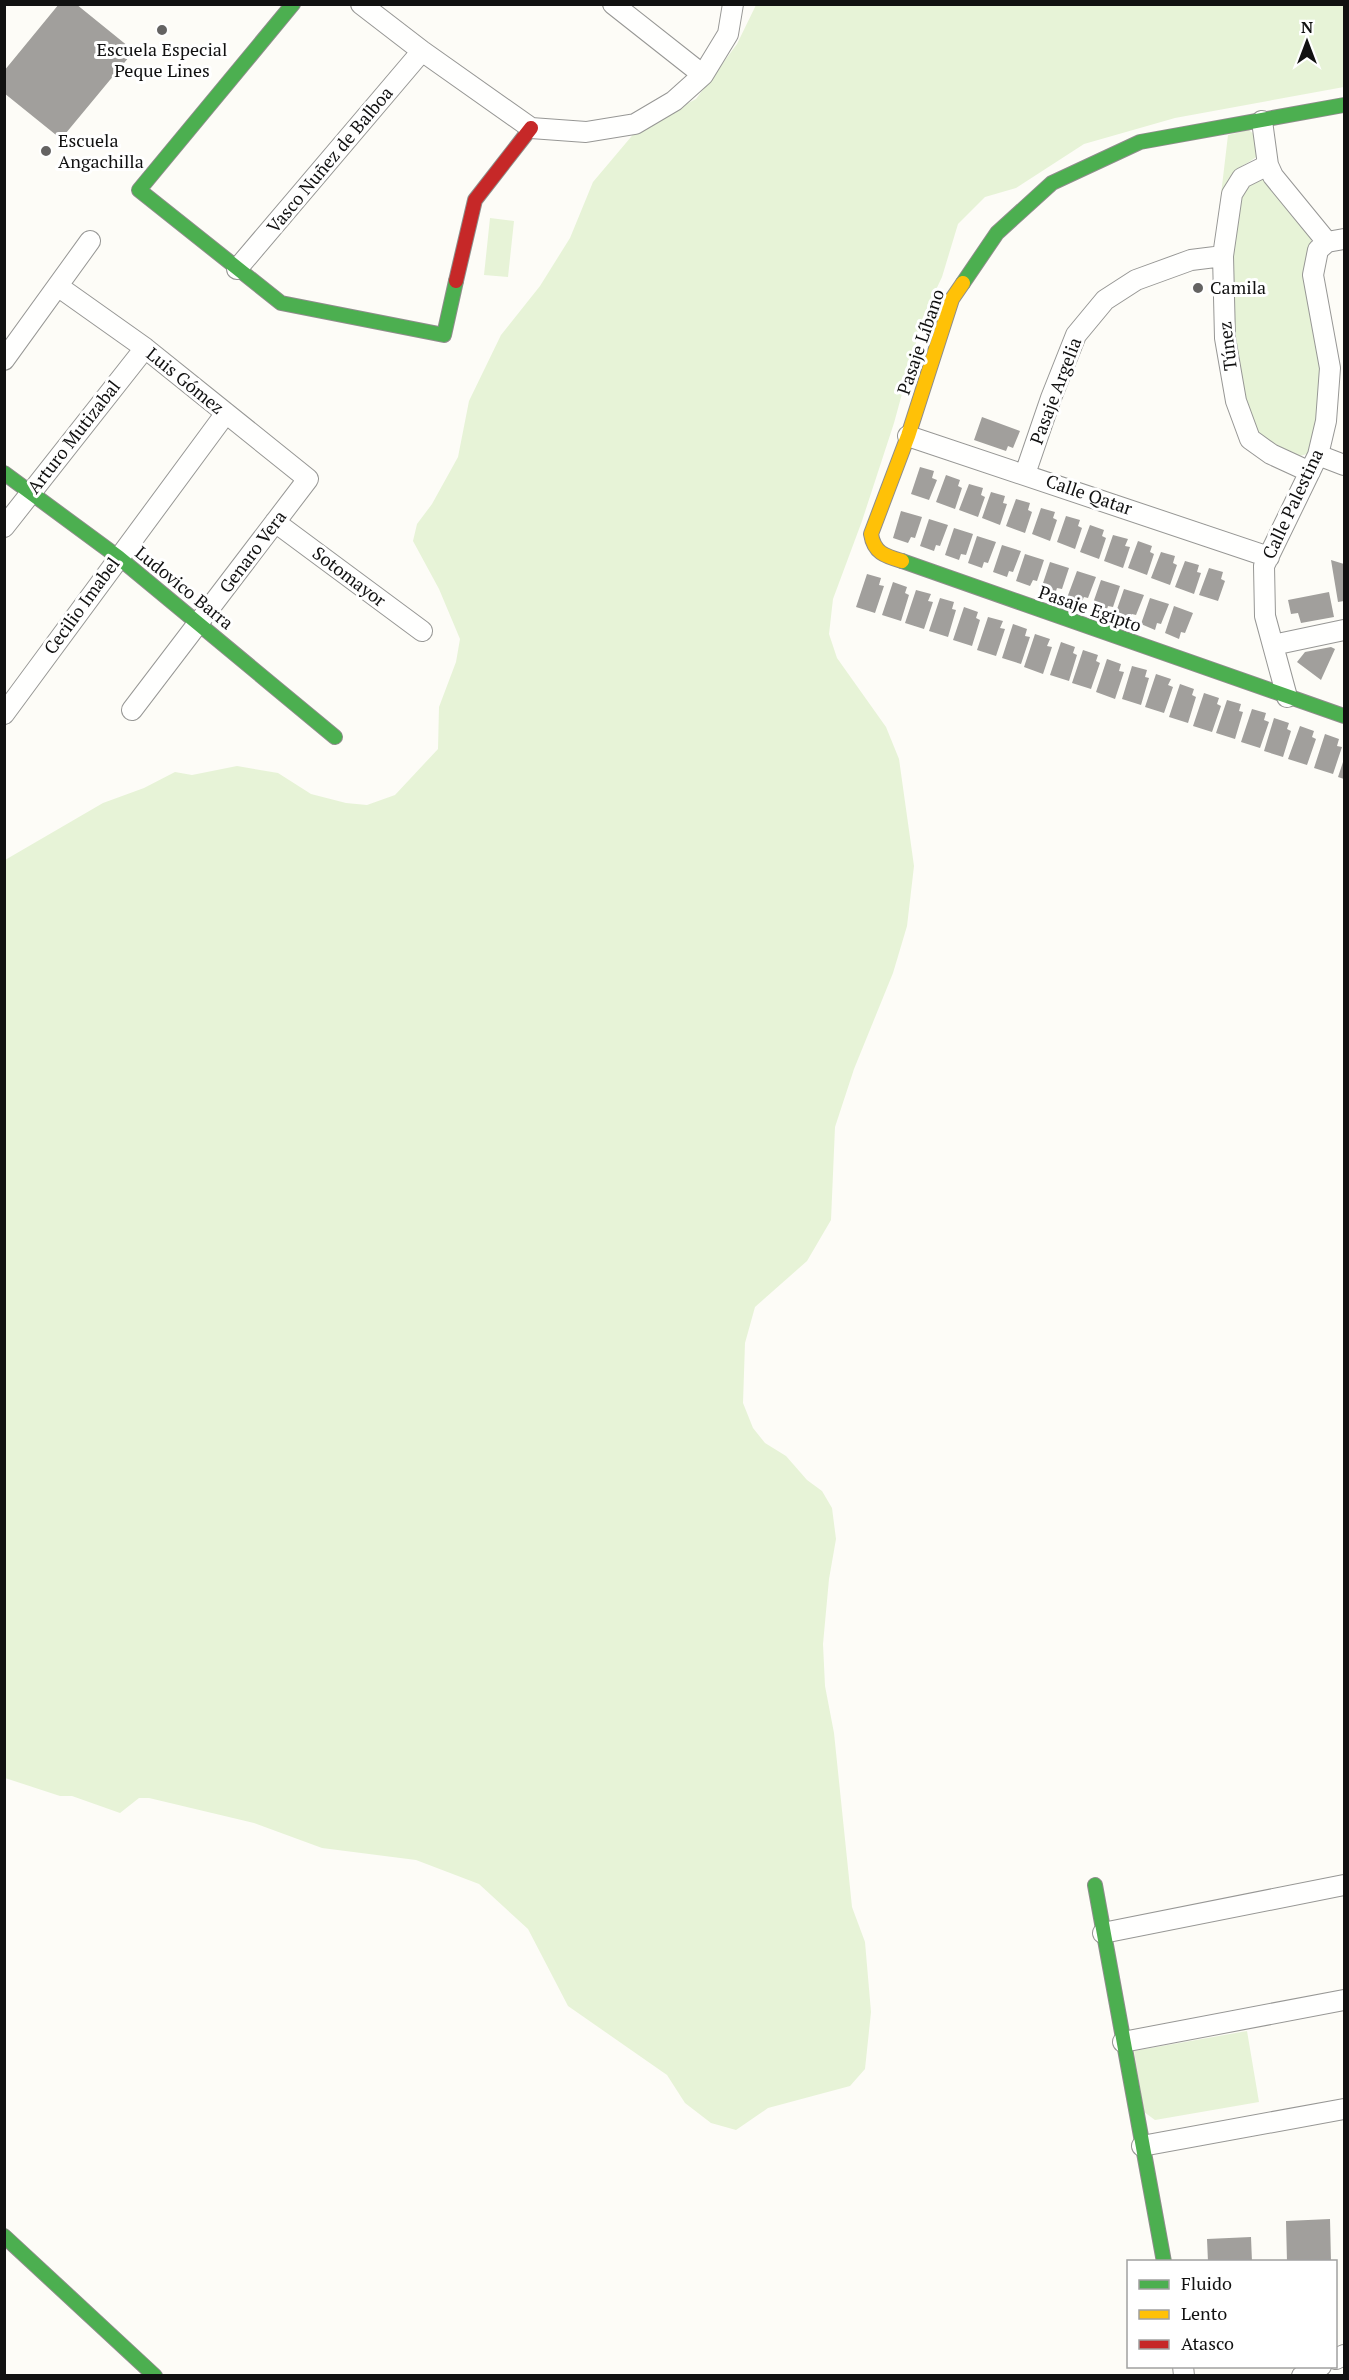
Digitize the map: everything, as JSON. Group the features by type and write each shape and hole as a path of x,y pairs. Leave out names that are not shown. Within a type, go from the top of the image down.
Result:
{"street":[{"path":"293,4 140,190 281,303 444,334 475,200 531,128"},
{"path":"613,4 703,75"},
{"path":"369,7 422,51 531,128 586,132 635,124 674,101 703,75 728,34 733,4"},
{"name":"Vasco Nuñez de Balboa","path":"237,269 422,51"},
{"name":"Pasaje Líbano","path":"881,554 873,546 871,534 908,436 952,299 997,233 1052,183 1140,142 1344,105"},
{"path":"1262,121 1268,165 1273,176 1336,240"},
{"name":"Túnez","path":"1268,165 1242,178 1232,194 1223,256 1224,338 1236,401 1250,439 1271,454 1314,463 1344,465"},
{"name":"Calle Palestina","path":"1287,697 1265,616 1264,566 1314,463 1326,421 1329,368 1313,275 1318,250 1336,240"},
{"path":"4,360 59,287 90,241"},
{"name":"Pasaje Argelia","path":"1025,474 1076,335 1105,300 1136,280 1191,260 1223,256"},
{"name":"Luis Gómez","path":"59,287 145,348 308,479"},
{"name":"Arturo Mutizabal","path":"4,527 145,348"},
{"name":"Cecilio Imabel","path":"4,714 226,413"},
{"name":"Calle Qatar","path":"908,436 1269,557"},
{"name":"Ludovico Barra","path":"4,473 118,557 335,736"},
{"name":"Genaro Vera","path":"132,710 308,479"},
{"name":"Sotomayor","path":"276,522 422,632"},
{"name":"Pasaje Egipto","path":"881,554 1344,716"},
{"path":"1273,645 1344,630"},
{"path":"1095,1885 1164,2260"},
{"path":"1103,1933 1344,1885"},
{"path":"1123,2042 1344,2000"},
{"path":"1142,2146 1344,2109"},
{"path":"4,2236 155,2376"},
{"path":"1302,2376 1319,2368"}],"green space":[{"path":"756,5 1344,5 1344,87 1175,118 1084,144 1016,188 985,197 958,224 942,277 923,317 894,423 862,521 833,599 829,634 837,658 886,727 899,759 914,866 907,926 893,973 854,1069 835,1127 831,1220 807,1261 755,1307 745,1343 743,1403 753,1428 765,1443 786,1456 807,1480 822,1491 832,1508 836,1539 829,1579 823,1644 825,1686 834,1733 852,1907 865,1942 871,2012 865,2069 850,2086 768,2108 736,2130 711,2123 685,2103 667,2075 568,2006 528,1929 479,1884 416,1860 322,1848 254,1823 149,1798 139,1798 120,1813 72,1796 60,1796 5,1778 5,860 103,803 144,788 175,772 192,775 237,766 278,773 311,794 346,803 367,805 395,795 438,749 439,707 456,662 460,639 439,589 413,541 417,524 432,504 458,457 469,401 501,335 540,286 570,238 593,182 636,131 696,99 737,44"},
{"path":"1249,130 1258,138 1260,153 1233,175 1228,186 1221,219 1218,220 1228,135"},
{"path":"1258,175 1268,178 1311,235 1311,250 1306,276 1320,371 1320,399 1311,453 1292,458 1261,443 1249,421 1236,354 1230,293 1239,193"},
{"path":"490,218 514,221 508,277 484,275"},
{"path":"1247,2031 1259,2102 1155,2120 1144,2112 1134,2051"}],"building":[{"path":"59,4 76,4 134,51 61,139 4,93 4,71"},
{"path":"982,417 1020,431 1013,448 1008,446 1006,451 974,440"},
{"path":"920,467 934,471 932,478 937,480 929,500 911,494"},
{"path":"946,475 960,480 958,486 962,488 955,509 936,502"},
{"path":"969,484 983,488 981,495 985,497 978,517 959,510"},
{"path":"991,492 1005,496 1003,503 1007,504 1000,525 982,518"},
{"path":"1016,499 1030,503 1028,510 1032,512 1025,533 1006,526"},
{"path":"1041,508 1055,512 1053,518 1057,520 1050,541 1032,534"},
{"path":"901,511 922,517 915,538 911,537 908,543 893,538"},
{"path":"1066,516 1080,520 1078,526 1082,528 1075,549 1057,542"},
{"path":"929,519 948,525 940,546 936,545 934,551 920,546"},
{"path":"1090,525 1104,530 1102,536 1106,538 1099,559 1080,552"},
{"path":"954,528 973,534 966,555 961,554 959,560 945,555"},
{"path":"1113,535 1128,539 1125,546 1130,547 1123,568 1104,561"},
{"path":"977,536 996,542 988,563 984,562 982,568 968,563"},
{"path":"1138,541 1152,546 1150,552 1154,554 1147,575 1128,568"},
{"path":"1002,545 1021,551 1013,572 1009,571 1007,577 993,572"},
{"path":"1161,552 1175,556 1173,563 1177,565 1170,585 1151,578"},
{"path":"1025,554 1044,560 1037,581 1033,580 1030,586 1016,581"},
{"path":"1331,560 1344,564 1344,601 1338,602"},
{"path":"1185,561 1199,565 1197,572 1201,573 1194,594 1175,587"},
{"path":"1050,562 1069,568 1062,589 1057,588 1055,594 1041,589"},
{"path":"1209,568 1223,572 1221,579 1225,581 1218,601 1199,595"},
{"path":"1077,571 1096,577 1088,598 1084,597 1081,603 1067,598"},
{"path":"867,574 881,578 879,585 884,586 875,613 856,607"},
{"path":"1101,580 1120,586 1113,607 1108,606 1106,612 1092,606"},
{"path":"893,582 907,587 905,593 909,595 901,621 882,615"},
{"path":"1124,589 1144,595 1136,615 1132,614 1129,621 1115,615"},
{"path":"916,590 931,594 928,601 933,602 924,629 905,623"},
{"path":"1329,592 1334,617 1301,623 1298,613 1291,614 1288,600"},
{"path":"940,598 954,602 952,609 956,610 948,637 929,631"},
{"path":"1150,598 1169,604 1161,624 1157,623 1155,630 1141,624"},
{"path":"1174,606 1193,613 1185,633 1181,632 1179,639 1165,633"},
{"path":"964,607 978,612 976,618 980,620 972,646 953,640"},
{"path":"988,617 1003,621 1000,628 1005,629 996,656 977,650"},
{"path":"1013,624 1027,629 1025,636 1030,637 1021,664 1002,658"},
{"path":"1035,634 1050,639 1047,646 1052,647 1043,674 1024,667"},
{"path":"1061,642 1075,647 1073,653 1077,655 1069,681 1050,675"},
{"path":"1331,647 1335,649 1321,680 1297,662 1305,652"},
{"path":"1083,650 1098,655 1096,661 1100,663 1091,689 1072,683"},
{"path":"1107,659 1121,664 1119,671 1124,672 1115,699 1096,692"},
{"path":"1132,666 1147,670 1145,677 1149,678 1141,705 1122,699"},
{"path":"1156,674 1171,679 1168,685 1173,687 1164,713 1145,707"},
{"path":"1180,684 1194,689 1192,695 1196,697 1188,723 1169,717"},
{"path":"1204,693 1219,698 1217,704 1221,706 1212,732 1193,726"},
{"path":"1227,700 1241,704 1239,711 1243,712 1235,739 1216,733"},
{"path":"1252,709 1266,713 1264,720 1269,722 1260,748 1241,742"},
{"path":"1274,718 1289,723 1287,729 1291,731 1283,757 1264,751"},
{"path":"1300,726 1314,731 1312,737 1316,739 1307,765 1288,759"},
{"path":"1325,734 1339,739 1337,746 1342,747 1333,774 1314,768"},
{"path":"1344,759 1344,779 1338,777"},
{"path":"1330,2219 1331,2260 1287,2260 1286,2221"},
{"path":"1251,2237 1252,2260 1208,2260 1207,2239"}],"traffic: fast":[{"path":"293,4 139,190 281,303 444,335 456,281"},
{"path":"963,283 997,233 1052,183 1140,142 1344,105"},
{"path":"4,473 118,557 335,737"},
{"path":"902,561 1344,716"},
{"path":"1095,1885 1164,2260"},
{"path":"4,2236 155,2376"}],"traffic: slow":[{"path":"902,561 881,553 875,546 871,534 908,436 952,299 963,283"}],"traffic: jam":[{"path":"456,281 475,200 531,128"}],"place":[{"name":"Escuela Especial Peque Lines","path":"162,30"},
{"name":"Escuela Angachilla","path":"46,151"},
{"name":"Camila","path":"1198,288"}]}
